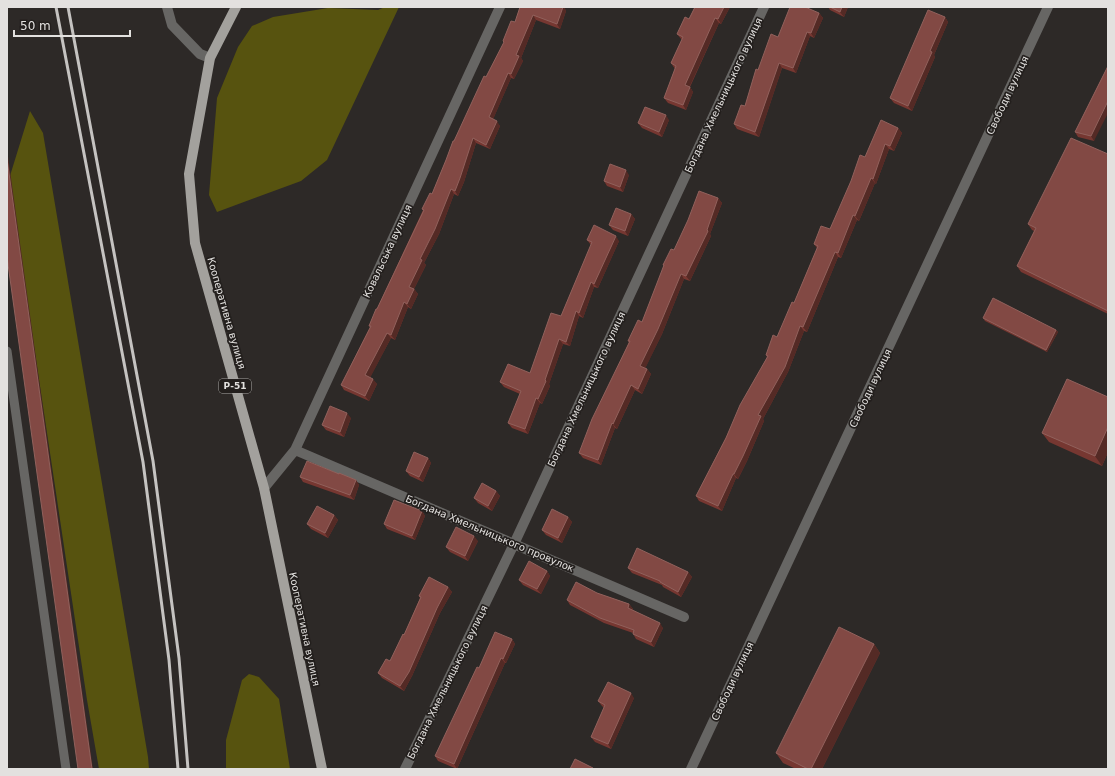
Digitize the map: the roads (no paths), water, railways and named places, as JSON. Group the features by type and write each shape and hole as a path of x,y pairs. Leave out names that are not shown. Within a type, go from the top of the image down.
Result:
{"main road":[{"name":"Кооперативна вулиця","path":"238,7 210,58 189,174 195,242 264,488 322,769"}],"street":[{"path":"167,7 172,25 200,54 210,58"},
{"name":"Ковальська вулиця","path":"264,488 295,450 500,7"},
{"name":"Богдана Хмельницького вулиця","path":"404,769 514,544 764,7"},
{"name":"Свободи вулиця","path":"691,769 1048,7"},
{"name":"Богдана Хмельницького провулок","path":"295,450 684,617"}],"lane":[{"path":"7,351 66,769"}],"railway":[{"path":"56,7 143,462 169,660 178,769"},
{"path":"68,7 153,461 179,658 188,769"}]}
